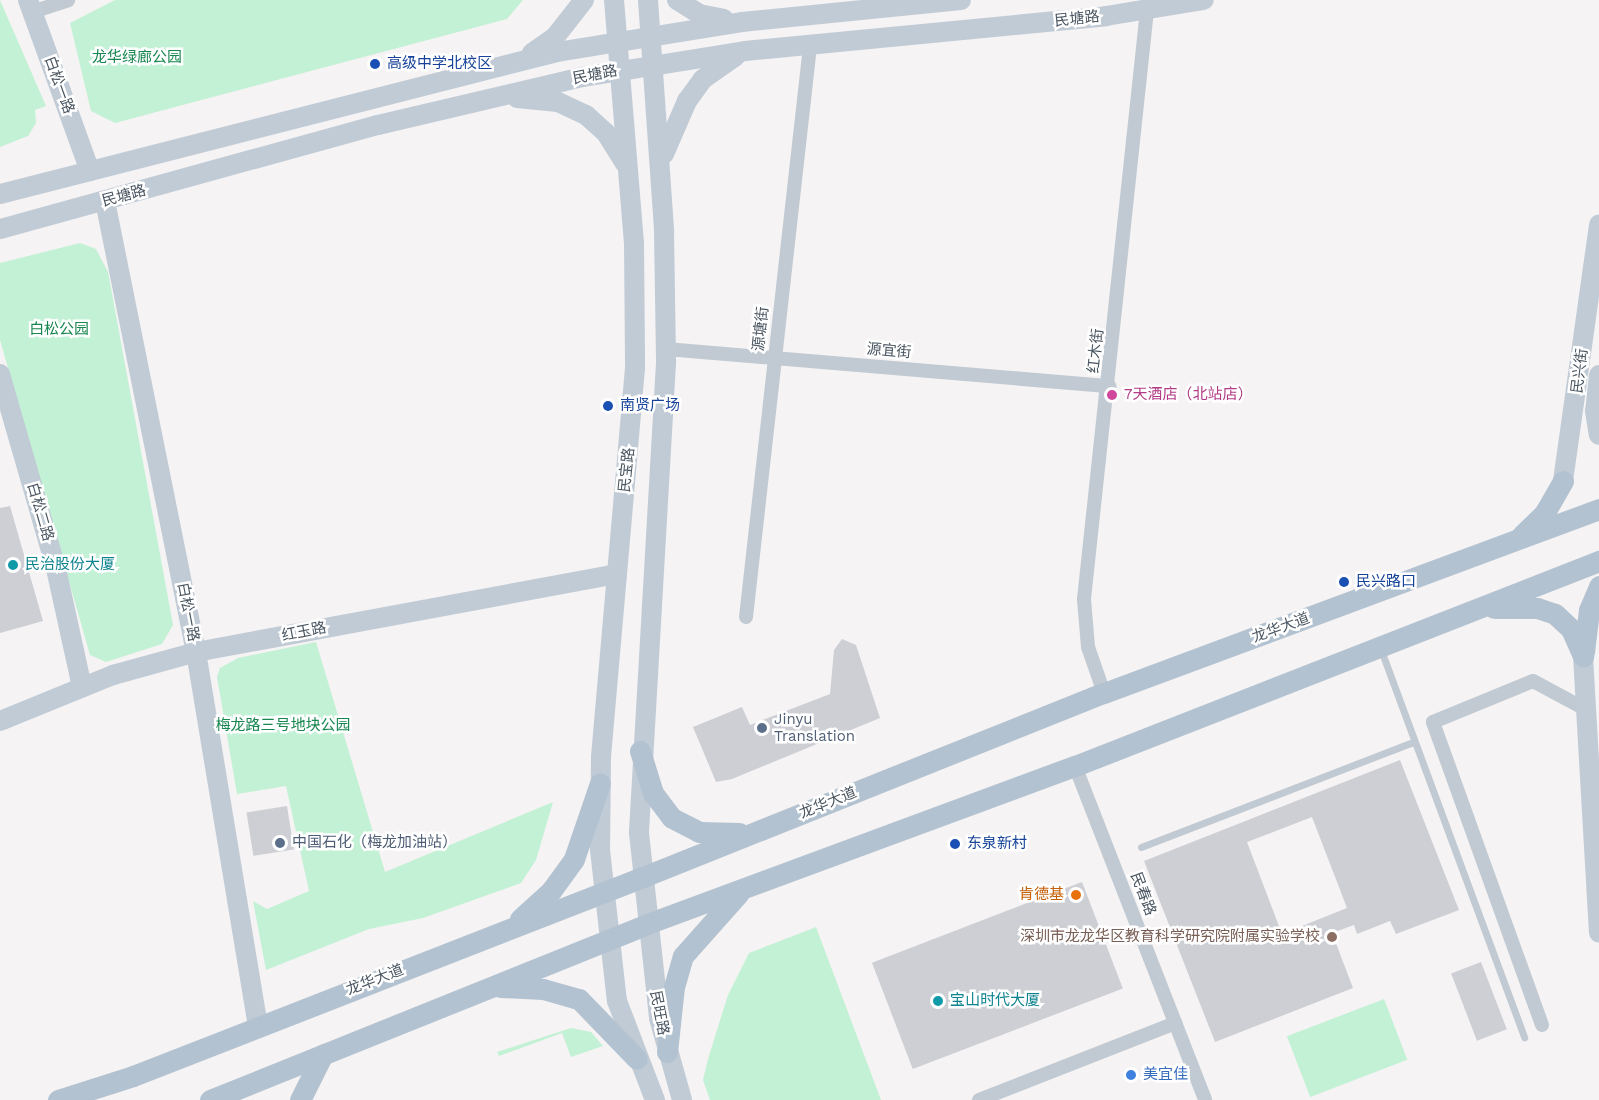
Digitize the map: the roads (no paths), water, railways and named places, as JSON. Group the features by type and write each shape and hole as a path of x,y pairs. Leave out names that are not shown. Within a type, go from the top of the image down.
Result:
{"main road":[{"path":"519,60 555,38 584,0"},
{"name":"民宝路","path":"610,939 605,891 600,783 635,368 630,178 623,70 614,0"},
{"path":"647,924 643,878 640,751 666,349 655,66 648,0"},
{"path":"677,0 699,14 742,22"},
{"name":"民塘路","path":"0,194 519,60 620,40 742,22 961,0"},
{"name":"民塘路","path":"0,229 493,96 623,70 745,51 1147,10 1204,0"},
{"name":"白松一路","path":"30,6 90,171"},
{"path":"660,172 667,140 687,101 703,79 745,51"},
{"path":"493,96 558,102 581,112 617,147 630,178"},
{"name":"白松一路","path":"105,201 196,652 258,1026"},
{"name":"民兴街","path":"1563,481 1599,225"},
{"name":"白松二路","path":"0,374 55,564 82,687"},
{"name":"民兴街","path":"1599,375 1595,411 1599,435"},
{"path":"1509,544 1544,514 1563,481"},
{"name":"龙华大道","path":"58,1100 643,878 1104,693 1599,509"},
{"path":"219,1096 647,924 1076,766 1599,561"},
{"name":"红玉路","path":"0,722 82,687 196,652 617,574"},
{"path":"1599,586 1589,610 1583,656 1599,933"},
{"path":"1481,608 1537,608 1555,614 1571,629 1583,656"},
{"path":"640,751 653,793 681,824 717,834 755,832"},
{"path":"509,928 551,891 574,859 600,783"},
{"path":"667,1052 674,987 683,956 742,889"},
{"name":"民旺路","path":"647,924 667,1052 682,1100"},
{"path":"610,939 616,1001 655,1100"},
{"path":"494,986 543,989 579,999 637,1059"},
{"path":"300,1100 323,1054"},
{"path":"219,1096 248,1100"}],"street":[{"path":"30,6 68,0"},
{"name":"红木街","path":"1104,693 1083,622 1147,10"},
{"name":"源塘街","path":"746,617 810,46"},
{"name":"源宜街","path":"666,349 1109,386"},
{"path":"1542,1025 1433,722 1533,681 1587,710"},
{"name":"民春路","path":"1076,766 1205,1100"},
{"path":"980,1100 1175,1023"}],"lane":[{"path":"1380,647 1413,742 1524,1037"},
{"path":"1141,847 1413,742"}],"place":[{"name":"高级中学北校区","path":"375,64"},
{"name":"7天酒店（北站店）","path":"1112,395"},
{"name":"南贤广场","path":"608,406"},
{"name":"民治股份大厦","path":"13,565"},
{"name":"民兴路口","path":"1344,582"},
{"name":"Jinyu Translation","path":"762,728"},
{"name":"中国石化（梅龙加油站）","path":"280,843"},
{"name":"东泉新村","path":"955,844"},
{"name":"肯德基","path":"1076,895"},
{"name":"深圳市龙龙华区教育科学研究院附属实验学校","path":"1332,937"},
{"name":"宝山时代大厦","path":"938,1001"},
{"name":"美宜佳","path":"1131,1075"}],"park label":[{"name":"龙华绿廊公园","path":"137,58"},
{"name":"白松公园","path":"59,330"},
{"name":"梅龙路三号地块公园","path":"283,726"}]}
